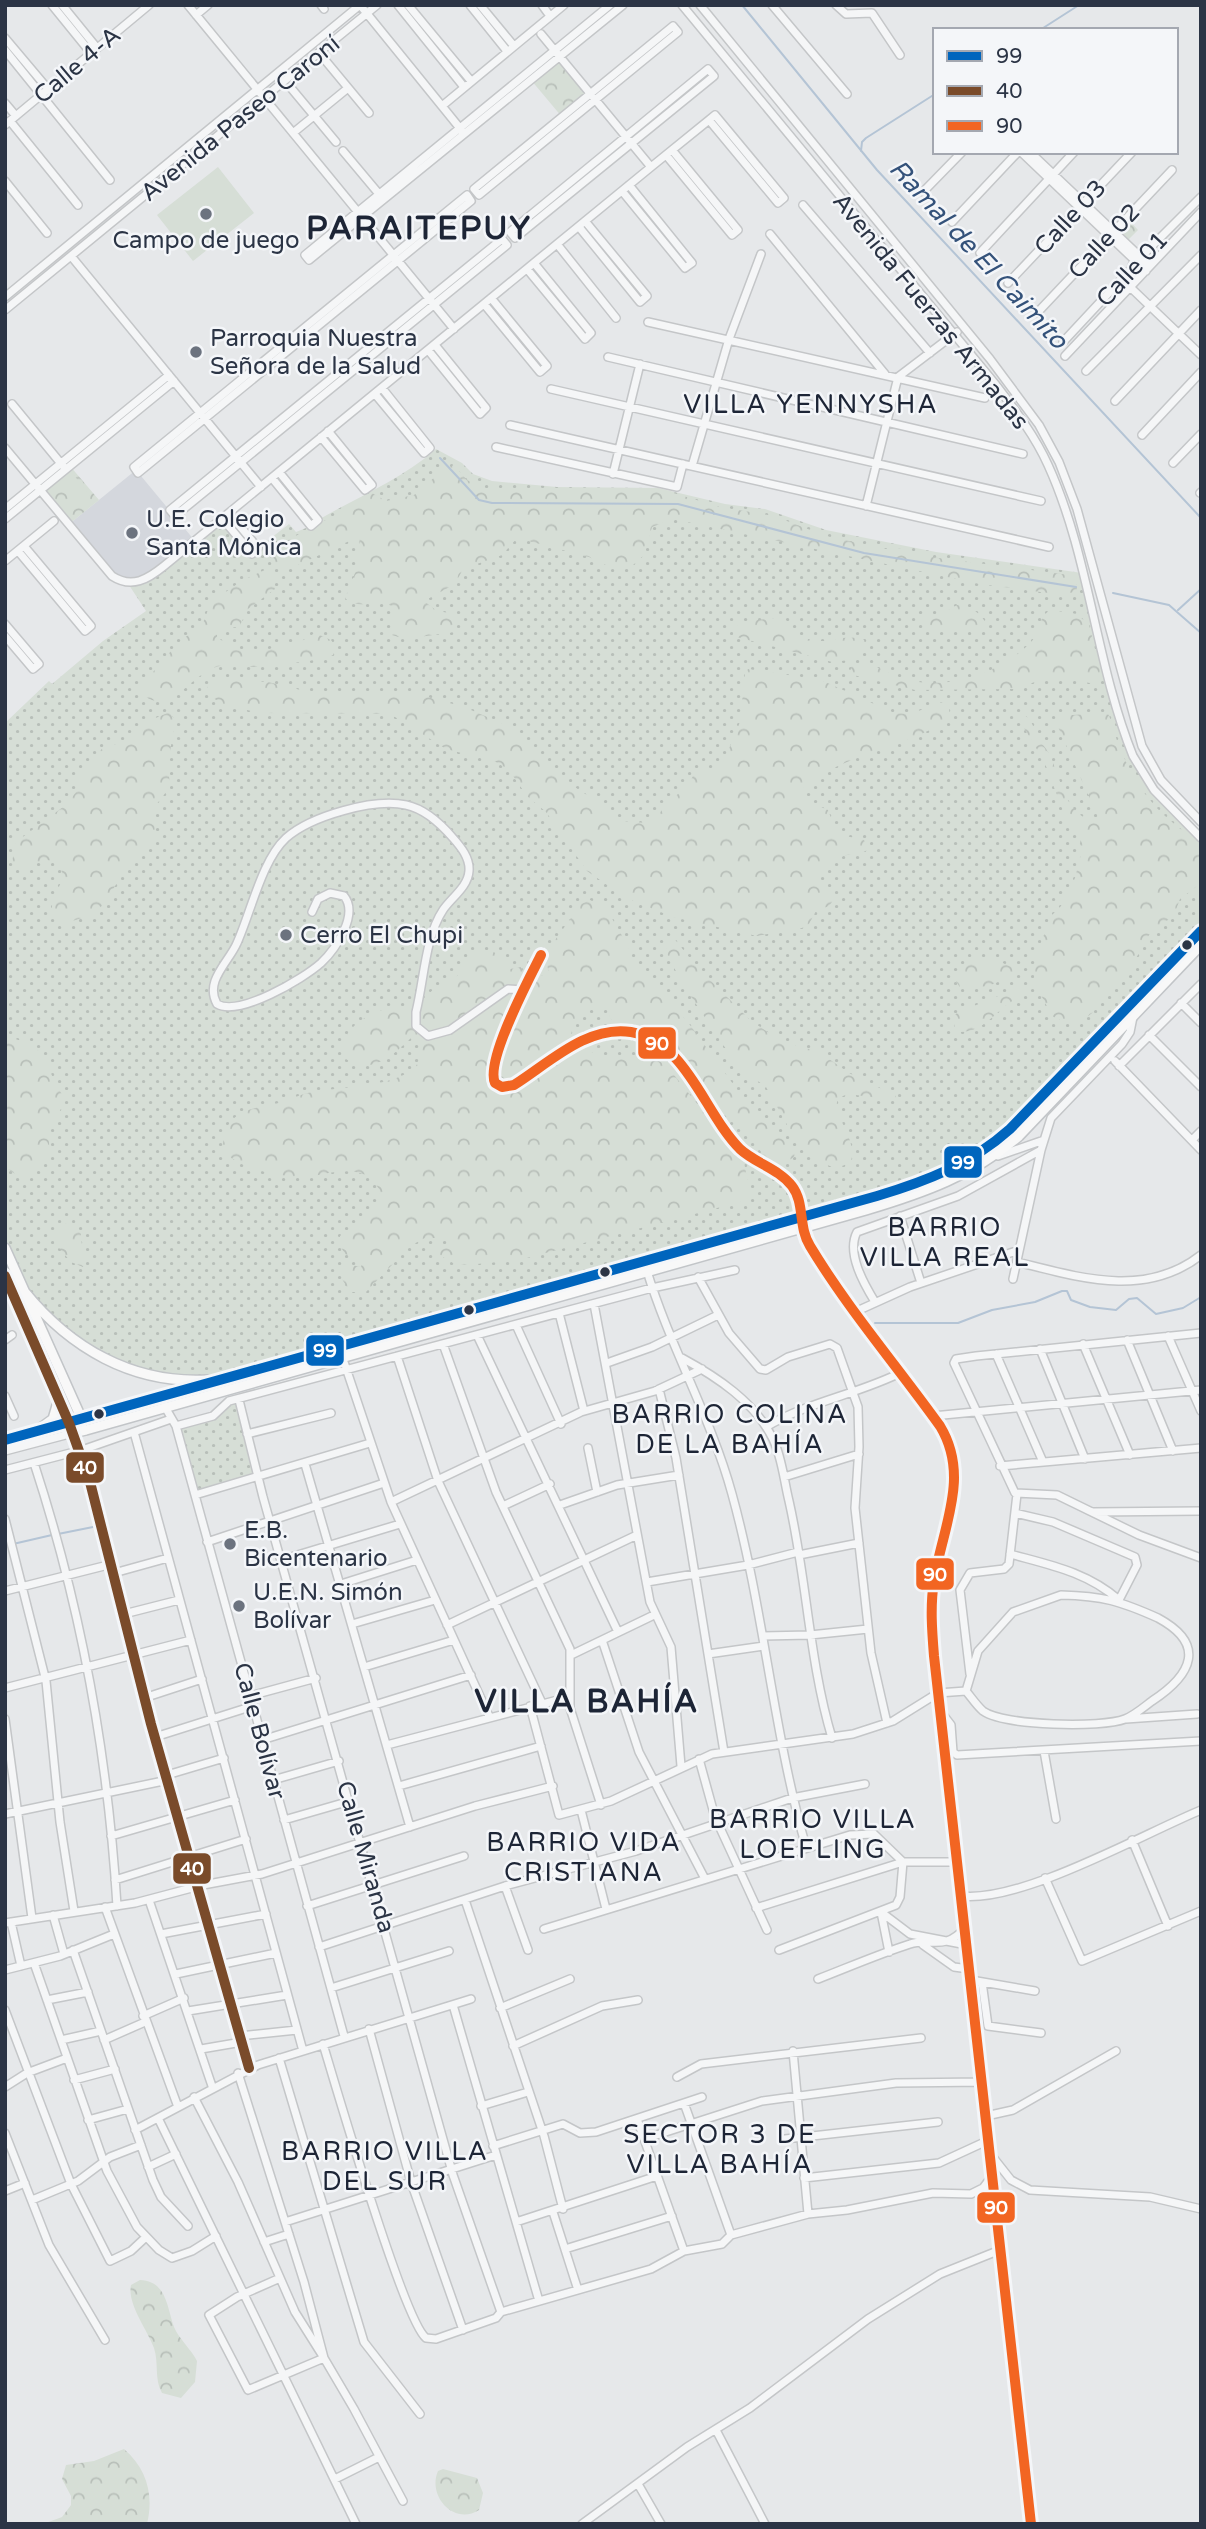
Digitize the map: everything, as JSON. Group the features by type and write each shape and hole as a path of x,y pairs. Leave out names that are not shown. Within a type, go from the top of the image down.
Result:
{"main road":[{"path":"5,1276 73,1433 647,1271 930,1179 993,1145 1201,931"},
{"path":"69,1423 802,1222 928,1191 993,1158 1019,1136 1201,945"},
{"path":"5,1248 86,1430"},
{"path":"24,1291 58,1329 114,1364 169,1379 230,1377"},
{"path":"35,1432 53,1419 57,1396"}],"street":[{"path":"52,5 94,51"},
{"path":"62,5 94,51"},
{"path":"134,5 145,7"},
{"path":"196,15 208,5"},
{"path":"360,5 462,131"},
{"name":"Avenida Paseo Caroní","path":"5,297 360,5"},
{"name":"Avenida Paseo Caroní","path":"5,310 377,5"},
{"path":"398,5 467,84"},
{"path":"408,5 467,84"},
{"path":"470,5 511,49"},
{"path":"480,5 511,49"},
{"path":"542,5 551,16"},
{"path":"462,131 379,194 360,215 305,255 309,260 557,53 610,5"},
{"path":"557,53 622,5"},
{"name":"Avenida Fuerzas Armadas","path":"682,5 1014,408 1047,463 1067,515 1133,756 1154,790 1201,838"},
{"name":"Avenida Fuerzas Armadas","path":"700,5 1031,411 1053,449 1077,509 1142,746 1161,780 1201,822"},
{"path":"772,5 847,94"},
{"path":"836,5 846,13 873,13 900,55"},
{"path":"191,6 454,329"},
{"name":"Calle 4-A","path":"10,121 145,7"},
{"path":"442,106 551,16 558,7"},
{"path":"579,109 474,189 479,195 593,97 673,26 678,32 593,97"},
{"path":"541,34 651,167"},
{"path":"5,38 15,56 110,180"},
{"path":"5,50 15,56"},
{"path":"325,60 369,113"},
{"path":"629,140 510,232 515,238 629,140 709,69 714,76 629,140"},
{"path":"291,88 336,142"},
{"path":"293,133 348,88"},
{"path":"5,103 10,121 78,205"},
{"path":"712,117 784,198 778,203 712,117"},
{"path":"5,448 107,572 127,582 143,580 261,487 712,117"},
{"path":"343,151 379,194"},
{"path":"669,153 738,230 732,235 669,153"},
{"path":"923,192 960,154"},
{"path":"952,222 1017,154"},
{"path":"1022,154 1051,177 1148,268"},
{"path":"1032,154 1051,177"},
{"path":"980,253 1072,154"},
{"name":"Calle 03","path":"1008,283 1130,154"},
{"name":"Calle 02","path":"1037,313 1172,170"},
{"path":"5,181 47,233"},
{"path":"625,188 692,263 685,268 625,188"},
{"path":"203,416 134,467 138,473 316,323 471,201 467,195 396,258"},
{"name":"Calle 01","path":"1063,342 1131,269 1137,258 1201,197"},
{"path":"803,205 930,353"},
{"path":"1065,356 1201,212"},
{"path":"582,224 647,296 640,302 582,224"},
{"path":"770,234 886,374"},
{"path":"239,459 170,510 175,516 239,459 352,366 507,245 502,239 431,302"},
{"path":"557,244 616,318"},
{"path":"692,466 729,339 761,254"},
{"path":"1086,371 1201,254"},
{"path":"71,257 261,487"},
{"path":"527,269 585,339 591,333 534,263"},
{"path":"1130,287 1201,355"},
{"path":"484,304 540,372 547,366 491,298"},
{"path":"1115,401 1201,310"},
{"path":"648,322 985,398"},
{"path":"866,506 898,377 963,327"},
{"path":"431,348 486,408 480,414 431,348"},
{"path":"608,357 1023,454"},
{"path":"613,474 640,364"},
{"path":"1142,435 1201,372"},
{"path":"5,509 38,487 171,378"},
{"path":"551,389 1041,500"},
{"path":"378,391 430,448 424,453 378,391"},
{"path":"12,404 63,467"},
{"path":"510,425 1049,547"},
{"path":"321,437 365,490 372,485 328,431"},
{"path":"1173,463 1201,434"},
{"path":"496,447 677,487 683,464"},
{"path":"275,475 318,520 311,526 275,475"},
{"path":"5,519 38,487"},
{"path":"226,515 258,548 251,554 226,515"},
{"path":"5,561 54,521"},
{"path":"21,548 91,626 85,631 21,548"},
{"path":"5,624 39,664 33,669 5,636"},
{"path":"312,912 318,899 330,893 344,896 350,905 349,918 321,962 248,1004 234,1009 217,1004 214,981 236,946 269,861 282,841 299,827 320,818 381,804 412,807 446,830 465,854 469,868 466,881 437,922 416,1012 416,1026 429,1035 443,1034 508,989 524,990"},
{"path":"541,956 524,990 494,1065 492,1077 498,1086 514,1085 593,1035 616,1031 652,1038 673,1056 740,1149 791,1185 798,1198 802,1222 811,1247 933,1416 951,1446 956,1474 933,1587 932,1624 1031,2524"},
{"path":"1201,984 1131,1054 1117,1063 1201,1150"},
{"path":"1181,1003 1201,1023"},
{"path":"1013,1279 1041,1150 1051,1118 1122,1044 1130,1032 1133,1017"},
{"path":"1149,1035 1201,1087"},
{"path":"1122,1044 1131,1054"},
{"path":"1192,1140 1201,1131"},
{"path":"993,1158 1044,1140"},
{"path":"875,1302 859,1269 855,1235 860,1230 965,1192 1041,1150"},
{"path":"901,1216 921,1283"},
{"path":"857,1311 921,1283 1019,1250"},
{"path":"1017,1262 1092,1280 1118,1283 1171,1271 1201,1255"},
{"path":"5,1470 134,1432 213,1416 229,1401 652,1288 736,1270"},
{"path":"647,1271 727,1477 763,1636 780,1745 806,1847"},
{"path":"698,1277 729,1333 763,1370 798,1353 835,1345 854,1394 859,1454 855,1486 859,1542 876,1682 887,1723"},
{"path":"594,1304 654,1615 671,1647 681,1766"},
{"path":"559,1313 584,1412"},
{"path":"607,1363 672,1338 718,1315"},
{"path":"516,1325 561,1424"},
{"path":"1200,1557 1139,1535 1051,1493 1017,1494 1010,1488 954,1361 996,1353 1201,1334"},
{"path":"477,1335 618,1632"},
{"path":"1168,1336 1201,1411"},
{"path":"1127,1340 1174,1451"},
{"path":"443,1344 483,1460 540,1581 571,1655 569,1698 581,1747 601,1805"},
{"path":"1083,1344 1130,1455"},
{"path":"1040,1349 1085,1459"},
{"path":"996,1353 1043,1462"},
{"path":"342,1356 391,1502 489,1716"},
{"path":"397,1356 438,1481 542,1703"},
{"path":"681,1358 733,1391 766,1427 775,1443 798,1554 816,1678 832,1738"},
{"path":"391,1502 584,1412 659,1389 689,1378 702,1369"},
{"path":"766,1427 788,1416 854,1394 902,1372"},
{"path":"659,1389 671,1430 724,1752"},
{"path":"933,1416 1201,1390"},
{"path":"5,1396 14,1416"},
{"name":"Calle Miranda","path":"239,1400 270,1521 374,1884 451,2169 501,2312"},
{"name":"Calle Bolívar","path":"165,1407 174,1423 195,1495 344,2036"},
{"path":"247,1434 331,1413"},
{"path":"5,1440 69,1423"},
{"path":"134,1432 303,2051"},
{"path":"5,1451 73,1433 113,1569 155,1737 249,2068"},
{"path":"195,1495 370,1443"},
{"path":"588,1448 597,1492"},
{"path":"1000,1466 1201,1448"},
{"path":"784,1477 859,1454"},
{"path":"34,1463 59,1539 88,1667 111,1836 117,1906"},
{"path":"305,1464 410,1827"},
{"path":"560,1505 628,1483 679,1475"},
{"path":"206,1542 384,1483"},
{"path":"503,1506 550,1484"},
{"path":"971,1676 963,1633 960,1590 970,1573 1007,1567 1017,1494"},
{"path":"1093,1511 1201,1511"},
{"path":"1014,1513 1053,1522 1135,1557 1137,1565 1119,1600"},
{"path":"5,1519 46,1678 58,1802 74,1911"},
{"path":"281,1560 400,1524"},
{"path":"447,1625 638,1535"},
{"path":"647,1582 859,1542"},
{"path":"1010,1554 1080,1573 1119,1600 1164,1621 1188,1637 1193,1651 1191,1664 1183,1676 1166,1692 1125,1719"},
{"path":"5,1591 68,1576 167,1558"},
{"path":"341,1584 417,1560"},
{"path":"965,1691 984,1641 1013,1612 1025,1605 1061,1595 1119,1600"},
{"path":"124,1615 179,1600"},
{"path":"352,1624 435,1600"},
{"path":"571,1655 654,1615"},
{"path":"763,1636 810,1635 868,1629"},
{"path":"5,1688 191,1640"},
{"path":"364,1667 454,1640"},
{"path":"602,1640 633,1738 705,1879"},
{"path":"708,1654 764,1646"},
{"path":"262,1740 471,1675"},
{"path":"250,1696 316,1678"},
{"path":"145,1698 202,1679"},
{"path":"530,1706 559,1815 601,1805 699,1759 724,1752 832,1738 887,1723 938,1693 965,1691"},
{"path":"965,1691 983,1711 1019,1721 1064,1724 1197,1714"},
{"path":"387,1745 489,1716 569,1698"},
{"path":"155,1737 253,1706"},
{"path":"941,1712 951,1725 953,1752 957,1755 1201,1741"},
{"path":"5,1719 32,1918"},
{"path":"399,1786 541,1746"},
{"path":"1044,1751 1056,1819"},
{"path":"5,1814 105,1794 224,1758"},
{"path":"699,1759 718,1824 736,1869 767,1930"},
{"path":"273,1780 339,1760"},
{"path":"319,1947 505,1886 682,1836 792,1798 865,1784"},
{"path":"21,1966 8,1922 149,1900 199,1886 256,1875 475,1806 552,1786"},
{"path":"111,1836 235,1800"},
{"path":"284,1821 350,1801"},
{"path":"581,1810 606,1909"},
{"path":"961,1896 991,1896 1045,1878 1201,1810"},
{"path":"544,1929 850,1835 870,1833 889,1846 903,1862 898,1902 881,1912 779,1950"},
{"path":"115,1880 246,1839"},
{"path":"1132,1840 1168,1926"},
{"path":"307,1906 464,1856"},
{"path":"756,1908 903,1862 957,1862"},
{"path":"1045,1878 1082,1961 1201,1911"},
{"path":"505,1886 528,1950"},
{"path":"149,1900 212,2086"},
{"path":"466,1900 499,2008 542,2130 563,2209"},
{"path":"105,1907 178,2107"},
{"path":"881,1912 918,1943 954,1967 969,1969"},
{"path":"881,1912 889,1952"},
{"path":"53,1914 64,1954"},
{"path":"161,1934 266,1914"},
{"path":"818,1979 918,1943 930,1945 943,1942 955,1937 965,1928"},
{"path":"5,1970 64,1954 114,1934"},
{"path":"909,1934 967,1945"},
{"path":"73,1951 148,2167 161,2197 188,2226"},
{"path":"331,1988 449,1951"},
{"path":"176,1974 276,1952"},
{"path":"34,1963 103,2162 132,2221 159,2250 176,2259 216,2236"},
{"path":"499,2008 570,1979"},
{"path":"971,1980 1035,1991"},
{"path":"982,1982 988,2026 1041,2033"},
{"path":"47,2000 88,1992"},
{"path":"188,2011 287,1995"},
{"path":"104,2040 184,1998"},
{"path":"135,2130 249,2068 344,2036 471,1999"},
{"path":"513,2046 603,2007 638,2000"},
{"path":"453,2005 539,2301"},
{"path":"5,2010 71,2184 110,2261 131,2251 146,2238"},
{"path":"369,2029 411,2182 463,2330"},
{"path":"201,2049 297,2030"},
{"path":"61,2040 101,2031"},
{"path":"677,2077 701,2064 735,2062 793,2051 921,2038"},
{"path":"323,2044 370,2195 421,2334 436,2339 500,2316 501,2312 651,2269 684,2251 722,2244 731,2235 808,2214 847,2210 933,2193 963,2195 977,2192 993,2175"},
{"path":"793,2051 808,2214"},
{"path":"986,2116 1013,2110 1116,2051"},
{"path":"279,2058 364,2342 420,2413"},
{"path":"5,2087 27,2073 67,2059"},
{"path":"74,2080 115,2069"},
{"path":"238,2073 289,2234 324,2358"},
{"path":"644,2139 756,2102 797,2095 896,2082 983,2082"},
{"path":"481,2106 528,2092"},
{"path":"194,2097 301,2323 324,2358 403,2501"},
{"path":"493,2146 567,2124 576,2131 589,2133 702,2097"},
{"path":"684,2103 731,2235"},
{"path":"88,2120 128,2109"},
{"path":"158,2118 286,2375 356,2524"},
{"path":"636,2119 684,2251"},
{"path":"785,2139 937,2122"},
{"path":"5,2133 49,2245 104,2340"},
{"path":"804,2178 939,2163 989,2140"},
{"path":"32,2200 71,2184 103,2162 141,2145"},
{"path":"990,2153 1011,2180 1023,2188 1049,2193 1143,2196 1201,2209"},
{"path":"148,2167 176,2154"},
{"path":"285,2222 496,2155"},
{"path":"516,2222 563,2209 657,2176"},
{"path":"5,2192 25,2183"},
{"path":"553,2212 578,2290"},
{"path":"565,2249 672,2216"},
{"path":"264,2242 289,2234"},
{"path":"582,2524 687,2447 750,2408 834,2343 917,2288 946,2271 1000,2250"},
{"path":"280,2278 245,2293 209,2315 247,2389 324,2358"},
{"path":"716,2430 765,2524"},
{"path":"335,2479 379,2457"},
{"path":"638,2484 661,2524"}],"shaded area":[{"name":"U.E. Colegio Santa Mónica","path":"136,470 195,541 152,575 121,581 68,525"}],"green space":[{"path":"560,56 591,94 562,117 531,80"},
{"path":"708,69 714,76 515,238 510,232"},
{"name":"Campo de juego","path":"218,167 254,213 193,261 157,215"},
{"path":"1128,219 1138,230 1128,240 1118,230"},
{"path":"436,449 462,463 473,474 492,481 557,487 658,488 725,504 765,509 826,530 936,552 1082,573 1112,685 1143,775 1201,838 1201,931 1022,1117 947,1172 211,1379 184,1380 106,1360 39,1309 5,1248 5,723 49,681 52,684 103,641 146,611 127,582 143,581 229,513 258,548 289,524 296,532 311,526 272,478 279,472 318,520 394,479"},
{"path":"454,465 467,480 490,492 645,489 670,492 720,507 774,516 826,536 886,549 903,548 931,557 1069,575 1076,579 1077,591 1063,595 980,584 673,519 652,527 644,555 632,566 610,567 589,557 517,538 502,555 463,569 455,584 424,601 437,611 456,614 454,632 405,639 392,635 394,607 355,604 345,598 357,568 360,536 283,572 275,567 269,555 286,541 337,514 366,494 372,493 386,501 414,495 443,470"},
{"path":"70,466 99,500 68,525 40,490"},
{"path":"74,475 90,496 77,505 61,485"},
{"path":"267,569 275,579 275,589 248,609 239,627 223,628 217,633 217,637 235,650 256,652 300,642 315,633 331,640 336,647 333,655 266,666 220,666 206,672 169,699 159,701 149,699 139,691 177,644 203,623 211,602 243,580"},
{"path":"957,605 977,612 989,630 930,628 918,623 918,619 938,616"},
{"path":"1050,610 1077,614 1089,625 1100,669 1099,680 1090,683 1048,677 1016,689 915,690 853,675 850,671 852,666 863,662 902,678 924,683 941,683 974,676 991,670 1020,652 1035,637 1043,617"},
{"path":"783,617 796,632 807,639 823,641 855,638 864,640 866,647 849,660 832,662 733,636 734,629 740,622"},
{"path":"748,669 821,680 894,713 910,714 943,702 949,708 950,718 913,738 839,766 804,787 802,796 805,800 828,810 833,823 832,833 864,840 868,849 838,858 819,876 816,880 835,898 829,906 816,911 809,924 802,928 757,936 673,917 626,898 587,871 546,812 527,796 509,770 496,762 446,749 395,717 384,714 261,713 224,705 207,694 207,687 214,679 268,682 309,692 413,693 464,707 515,729 567,782 613,812 621,821 647,823 656,819 667,802 685,789 696,771 721,768 740,722 745,673"},
{"path":"170,712 175,721 168,764 170,787 156,805 154,842 128,865 104,904 91,915 63,924 56,922 52,905 61,883 61,869 56,861 46,860 19,868 12,862 16,842 67,804 76,792 77,782 87,763 104,747 128,741 145,728 146,722"},
{"path":"1023,714 1032,723 1054,764 1070,803 1085,818 1096,823 1098,817 1055,720 1057,716 1109,715 1125,759 1140,787 1160,811 1201,847 1201,883 1180,899 1174,915 1149,935 1129,971 1092,1013 1082,1021 1064,1022 1052,1016 1034,982 1035,961 1050,917 1061,906 1075,878 1081,854 1080,836 1078,829 1065,816 1044,761 1019,720"},
{"path":"590,900 606,908 628,946 635,966 658,986 690,1025 757,1117 784,1137 795,1152 794,1157 783,1164 765,1156 755,1139 721,1112 690,1062 649,1025 613,1024 607,1009 588,1010 575,1019 568,1046 615,1058 648,1055 666,1065 744,1162 748,1194 740,1202 519,1260 455,1264 434,1252 437,1245 448,1244 447,1238 425,1238 410,1246 366,1292 350,1292 342,1279 342,1263 361,1267 363,1260 345,1254 339,1244 340,1236 366,1218 375,1207 380,1191 372,1178 350,1171 304,1177 278,1175 251,1168 239,1163 223,1149 228,1125 234,1118 251,1109 316,1091 377,1083 404,1075 414,1068 420,1058 417,1038 411,1038 381,1061 364,1066 346,1059 344,1050 345,1041 355,1025 381,1010 395,1007 412,1009 435,988 455,979 470,958 481,952 494,952 510,969 521,967 526,978 549,974 545,954 581,904"},
{"path":"673,937 696,966 750,1020 781,1041 819,1052 849,1073 896,1096 894,1100 848,1094 838,1098 838,1112 851,1144 851,1161 836,1167 822,1162 790,1130 766,1087 738,1067 682,983 667,954 666,940"},
{"path":"973,961 998,961 1014,968 1015,975 988,986 961,989 956,981 961,970"},
{"path":"1015,989 1021,989 1022,996 1006,1005 978,1028 959,1032 955,1029 953,1017 957,1013"},
{"path":"5,1032 35,1047 64,1097 63,1105 48,1133 50,1153 47,1159 21,1178 5,1167"},
{"path":"63,1223 74,1226 81,1234 85,1260 83,1267 71,1262 54,1242 56,1228"},
{"path":"239,1400 258,1477 195,1495 176,1426 213,1416 226,1403"},
{"path":"140,2280 156,2285 161,2290 176,2331 197,2361 195,2382 181,2398 162,2393 160,2388 154,2348 132,2300 131,2285"},
{"path":"124,2449 138,2465 147,2483 150,2503 147,2524 43,2524 62,2517 71,2505 71,2496 62,2479 66,2465 94,2461"},
{"path":"443,2469 477,2478 483,2493 479,2510 461,2514 445,2506 436,2490 438,2471"}],"waterway":[{"name":"Ramal de El Caimito","path":"742,5 877,170 1201,518"},
{"path":"1043,28 1079,5"},
{"path":"861,151 862,142 866,138 933,95"},
{"path":"440,458 479,500 492,503 678,504 864,553 1076,587"},
{"name":"Ramal de El Caimito","path":"1178,610 1201,589"},
{"path":"1113,593 1169,605 1201,633"},
{"path":"875,1323 958,1323 992,1310 1035,1302 1062,1291 1067,1291 1071,1300 1090,1307 1116,1310 1129,1299 1137,1298 1156,1314 1183,1308 1201,1297"},
{"path":"58,1534 93,1527"},
{"path":"13,1544 52,1535"}],"transit line":[{"name":"99","path":"5,1440 877,1196 948,1170 980,1152 1010,1129 1201,931"},
{"name":"90","path":"541,955 502,1039 496,1057 495,1083 502,1087 514,1085 569,1048 599,1034 631,1032 650,1038 667,1049 681,1064 727,1134 740,1149 792,1186 799,1200 804,1231 810,1246 856,1315 940,1426 949,1445 954,1483 933,1590 933,1647 1031,2524"},
{"name":"40","path":"5,1276 69,1423 90,1482 151,1724 249,2068"}],"place":[{"name":"Campo de juego","path":"206,214"},
{"name":"Parroquia Nuestra Señora de la Salud","path":"196,352"},
{"name":"U.E. Colegio Santa Mónica","path":"132,533"},
{"name":"Cerro El Chupi","path":"286,935"},
{"name":"E.B. Bicentenario","path":"230,1544"},
{"name":"U.E.N. Simón Bolívar","path":"239,1606"}],"district":[{"name":"PARAITEPUY","path":"419,228"},
{"name":"VILLA YENNYSHA","path":"811,404"},
{"name":"BARRIO VILLA REAL","path":"945,1242"},
{"name":"BARRIO COLINA DE LA BAHÍA","path":"730,1429"},
{"name":"VILLA BAHÍA","path":"587,1701"},
{"name":"BARRIO VILLA LOEFLING","path":"813,1834"},
{"name":"BARRIO VIDA CRISTIANA","path":"584,1857"},
{"name":"SECTOR 3 DE VILLA BAHÍA","path":"720,2149"},
{"name":"BARRIO VILLA DEL SUR","path":"385,2166"}]}
